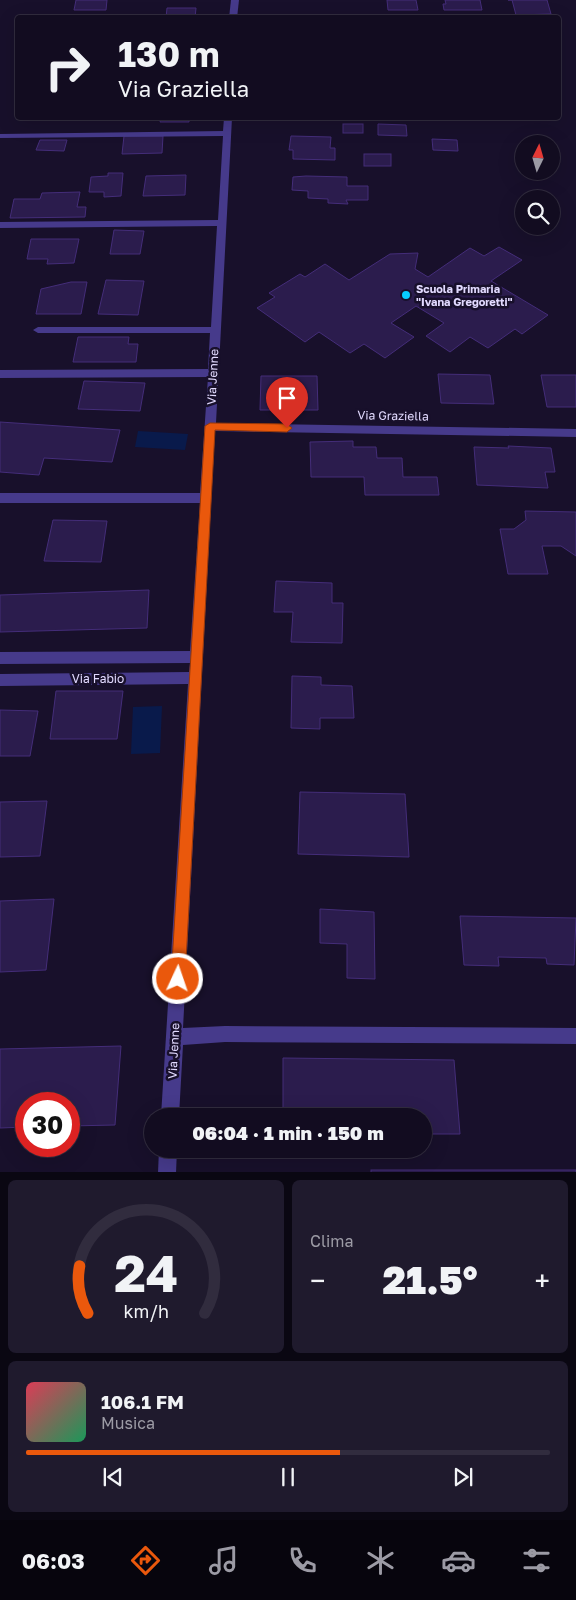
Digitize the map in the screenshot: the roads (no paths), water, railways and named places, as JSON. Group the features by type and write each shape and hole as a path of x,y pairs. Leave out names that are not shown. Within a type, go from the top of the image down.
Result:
{"street":[{"path":"234,0 234,15"},
{"name":"Via Jenne","path":"171,1108 228,120"},
{"path":"0,136 227,133"},
{"path":"0,225 222,223"},
{"path":"38,330 216,330"},
{"path":"0,374 213,373"},
{"name":"Via Graziella","path":"210,426 576,433"},
{"path":"0,498 206,498"},
{"path":"0,658 197,657"},
{"name":"Via Fabio","path":"0,680 195,678"},
{"path":"175,1037 226,1034 576,1036"},
{"path":"167,1172 168,1158"}],"water":[{"path":"138,431 188,434 185,450 135,447"},
{"path":"162,706 160,753 131,754 133,707"}],"place":[{"name":"Scuola Primaria \"Ivana Gregoretti\"","path":"406,295"}]}
